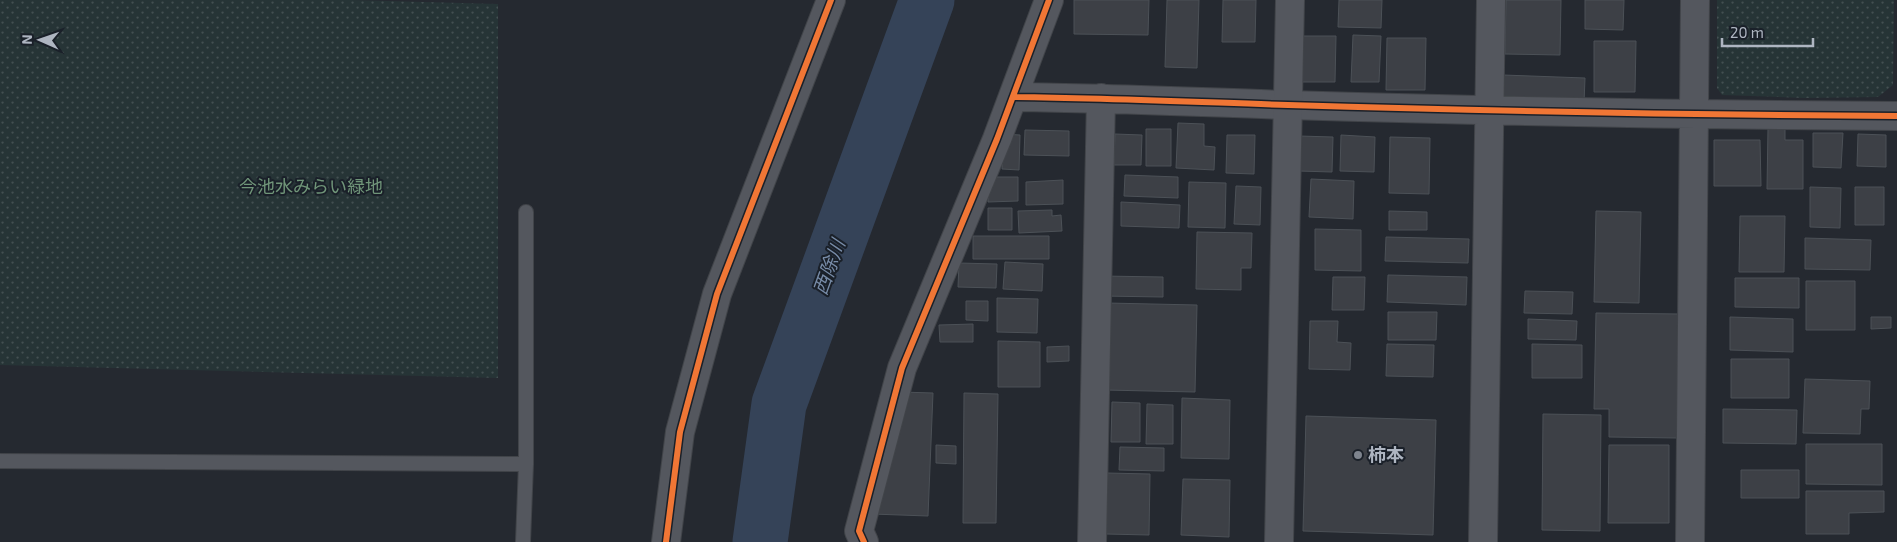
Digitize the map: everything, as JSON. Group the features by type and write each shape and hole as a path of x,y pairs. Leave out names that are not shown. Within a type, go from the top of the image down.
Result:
{"street":[{"path":"666,542 680,432 717,294 831,0"},
{"path":"864,542 859,531 902,368 998,139 1049,0"},
{"path":"1278,542 1290,0"},
{"path":"1483,542 1491,0"},
{"path":"1690,542 1695,0"},
{"path":"1012,97 1693,115 1897,116"},
{"path":"1092,542 1101,98"}],"lane":[{"path":"523,542 526,464 526,212"},
{"path":"0,461 526,464"}],"green space":[{"name":"今池水みらい緑地","path":"0,0 351,0 498,4 498,378 0,365"},
{"path":"1717,0 1894,0 1893,85 1878,97 1804,98 1722,95 1717,88"}],"building":[{"path":"1074,0 1149,0 1148,35 1074,34"},
{"path":"1167,0 1199,0 1197,68 1165,67"},
{"path":"1223,0 1256,0 1255,42 1222,42"},
{"path":"1339,0 1382,0 1381,28 1338,27"},
{"path":"1506,0 1561,0 1560,55 1505,54"},
{"path":"1585,0 1624,0 1623,30 1585,29"},
{"path":"1353,35 1381,36 1379,82 1351,82"},
{"path":"1303,36 1336,36 1335,82 1302,82"},
{"path":"1387,38 1426,38 1425,90 1386,90"},
{"path":"1594,41 1636,41 1635,92 1594,92"},
{"path":"1503,75 1585,78 1584,103 1502,101"},
{"path":"1178,123 1204,124 1204,146 1215,147 1214,170 1176,168"},
{"path":"1768,128 1785,128 1785,140 1803,140 1803,189 1767,189"},
{"path":"1146,129 1171,129 1171,166 1146,166"},
{"path":"1025,130 1069,131 1069,156 1024,155"},
{"path":"1813,133 1843,133 1841,168 1813,167"},
{"path":"1004,134 1020,135 1019,170 1002,169"},
{"path":"1115,134 1142,135 1141,165 1114,165"},
{"path":"1858,134 1886,135 1886,167 1857,166"},
{"path":"1227,135 1255,135 1254,174 1226,173"},
{"path":"1341,135 1375,137 1374,172 1340,171"},
{"path":"1299,136 1333,137 1332,172 1298,171"},
{"path":"1390,137 1430,138 1429,194 1389,193"},
{"path":"1714,140 1760,140 1761,186 1714,186"},
{"path":"1125,175 1178,177 1178,198 1124,196"},
{"path":"988,177 1018,177 1018,201 988,202"},
{"path":"1311,179 1354,181 1353,219 1309,217"},
{"path":"1063,180 1063,204 1026,205 1026,182"},
{"path":"1189,182 1226,183 1225,228 1188,227"},
{"path":"1236,186 1261,187 1260,225 1234,224"},
{"path":"1810,187 1841,188 1840,228 1810,227"},
{"path":"1855,187 1884,187 1884,225 1855,225"},
{"path":"1121,202 1180,205 1179,228 1121,226"},
{"path":"988,208 1012,208 1012,230 988,230"},
{"path":"1052,210 1052,216 1061,215 1062,231 1019,233 1018,211"},
{"path":"1389,211 1427,212 1427,230 1389,230"},
{"path":"1596,211 1641,212 1639,303 1594,302"},
{"path":"1740,216 1785,216 1784,272 1739,272"},
{"path":"1315,229 1361,230 1361,271 1315,270"},
{"path":"1197,232 1252,233 1251,268 1241,268 1241,290 1196,289"},
{"path":"973,236 1049,236 1049,259 973,259"},
{"path":"1386,237 1469,239 1468,263 1385,261"},
{"path":"1805,238 1871,240 1870,270 1805,269"},
{"path":"1005,262 1043,264 1042,291 1003,289"},
{"path":"959,263 997,264 996,288 958,287"},
{"path":"1388,275 1467,277 1466,305 1387,302"},
{"path":"1102,276 1163,277 1163,297 1102,296"},
{"path":"1333,277 1365,277 1364,310 1332,310"},
{"path":"1735,278 1799,278 1799,308 1735,307"},
{"path":"1806,281 1855,281 1855,330 1806,330"},
{"path":"1525,291 1573,292 1572,314 1524,313"},
{"path":"997,298 1038,299 1037,333 997,332"},
{"path":"966,301 988,301 988,321 966,320"},
{"path":"1107,303 1197,305 1195,392 1105,390"},
{"path":"1388,312 1437,312 1436,340 1388,340"},
{"path":"1596,313 1680,314 1677,438 1609,437 1609,409 1594,409"},
{"path":"1730,317 1793,319 1793,352 1730,350"},
{"path":"1871,317 1891,317 1891,328 1871,329"},
{"path":"1528,319 1577,321 1576,340 1528,339"},
{"path":"1310,321 1338,321 1337,342 1351,343 1350,370 1309,369"},
{"path":"973,324 973,342 940,342 939,325"},
{"path":"998,341 1040,342 1040,387 998,387"},
{"path":"1387,344 1434,345 1433,377 1386,376"},
{"path":"1532,344 1582,345 1582,378 1532,378"},
{"path":"1069,346 1069,361 1047,362 1047,347"},
{"path":"1731,359 1789,359 1789,398 1731,398"},
{"path":"1805,379 1870,381 1869,409 1861,409 1860,434 1803,433"},
{"path":"901,392 933,393 928,516 872,514"},
{"path":"964,393 998,394 996,523 963,523"},
{"path":"1182,398 1230,400 1229,459 1181,458"},
{"path":"1112,402 1140,403 1140,442 1111,442"},
{"path":"1147,404 1173,405 1173,444 1146,444"},
{"path":"1723,409 1797,410 1796,444 1723,443"},
{"path":"1543,414 1601,415 1600,531 1542,530"},
{"path":"1306,416 1436,420 1433,535 1303,531"},
{"path":"1806,444 1882,444 1882,485 1806,484"},
{"path":"936,445 956,446 956,464 936,463"},
{"path":"1609,445 1669,445 1669,523 1608,523"},
{"path":"1120,447 1164,448 1164,471 1119,470"},
{"path":"1741,470 1799,470 1799,498 1741,498"},
{"path":"1107,473 1150,474 1149,535 1106,534"},
{"path":"1183,479 1230,480 1229,537 1181,535"},
{"path":"1806,491 1884,491 1884,512 1849,513 1849,534 1806,534"}],"waterway":[{"name":"西除川","path":"760,542 779,404 927,0"}],"cycle path":[{"path":"666,542 680,432 717,294 831,0"},
{"path":"864,542 859,531 902,368 997,139 1049,0"},
{"path":"1013,97 1516,111 1897,116"}],"place":[{"name":"柿本","path":"1358,455"}]}
